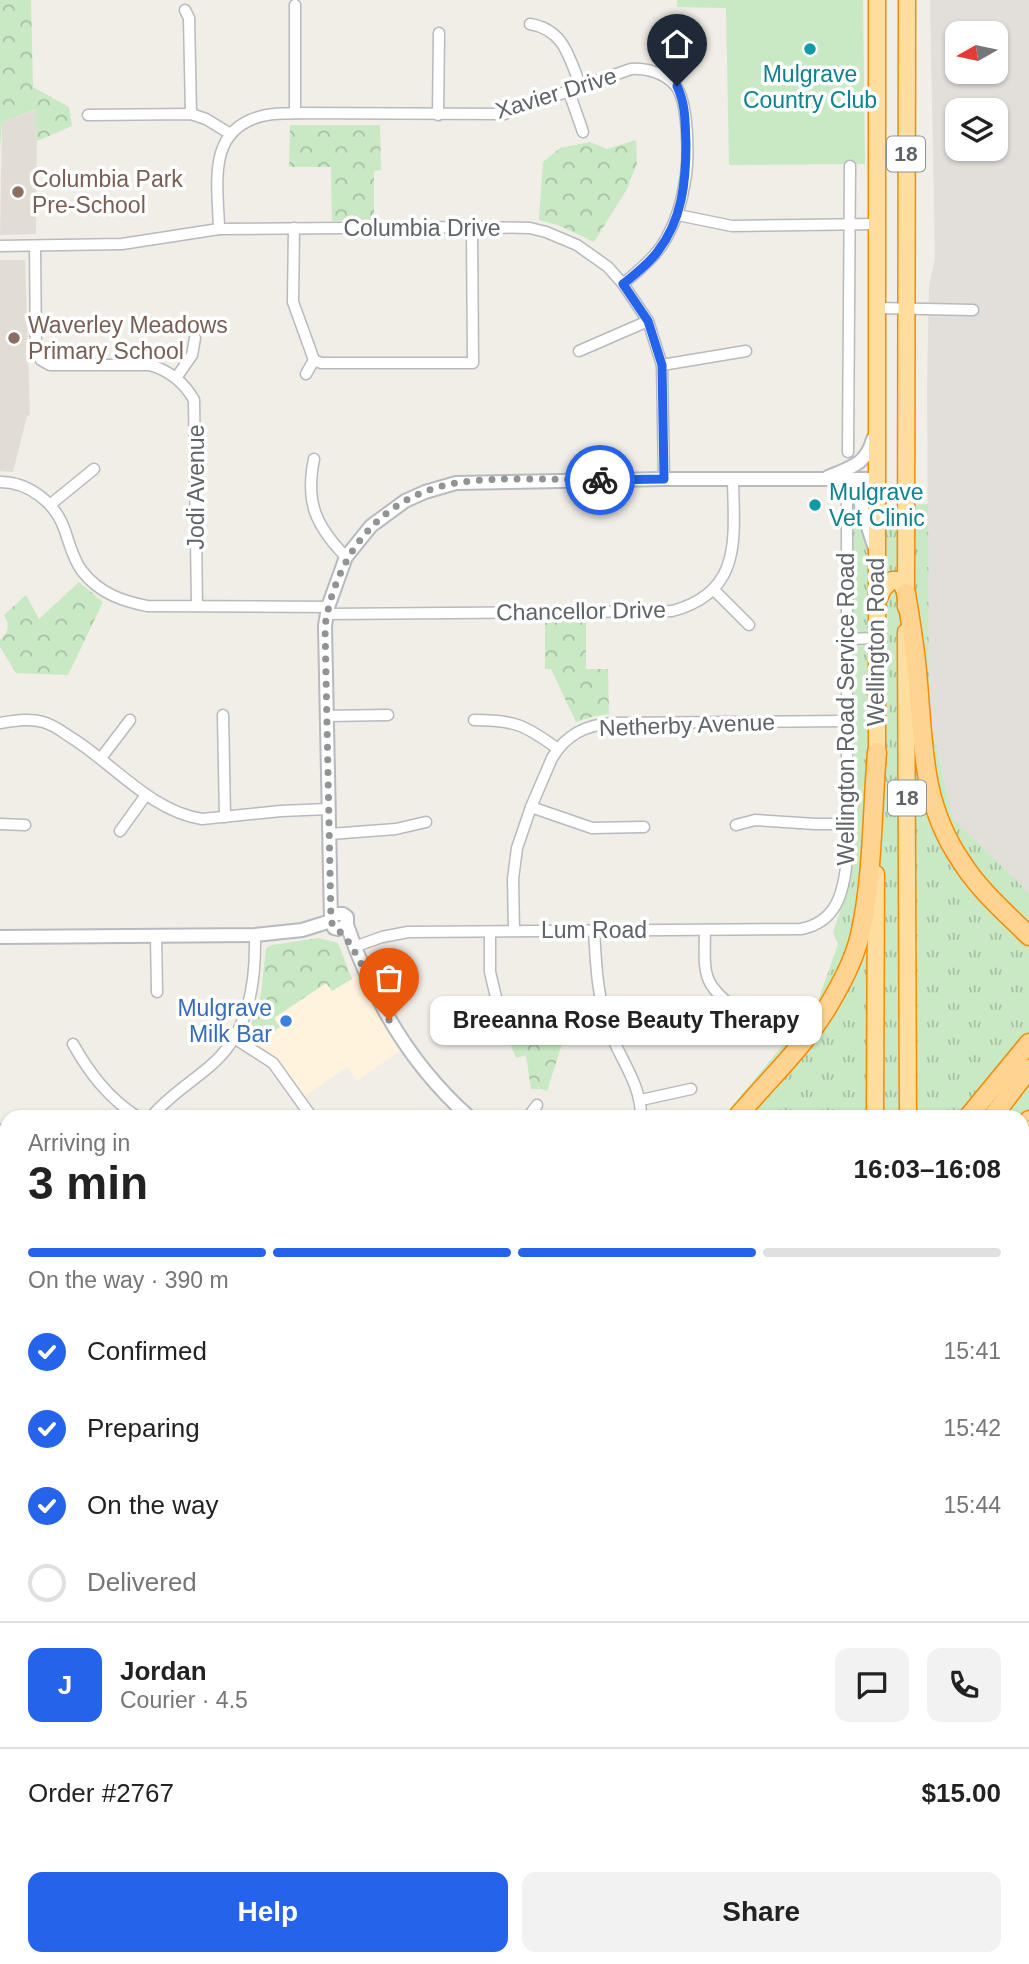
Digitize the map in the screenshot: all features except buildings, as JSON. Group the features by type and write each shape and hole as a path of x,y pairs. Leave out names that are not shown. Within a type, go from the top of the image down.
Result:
{"highway":[{"name":"Wellington Road","path":"876,1110 877,0"},
{"name":"Wellington Road","path":"907,0 908,1110"},
{"path":"876,479 906,479"},
{"path":"876,605 883,589 892,580 899,580 906,593 917,670 927,784 936,812 960,860 978,885 1029,936"},
{"path":"743,1110 811,1031 826,1010 848,969 859,936 865,903 877,752"},
{"path":"974,1110 1029,1042"},
{"path":"998,1110 1029,1069"}],"street":[{"path":"295,5 295,113"},
{"path":"185,10 190,18 191,114"},
{"path":"530,24 544,27 564,46 581,87"},
{"path":"438,116 439,33"},
{"name":"Xavier Drive","path":"229,133 242,123 263,115 503,114 631,69 643,68 657,72 677,86 683,99 686,177 678,215 667,239 657,253 623,284"},
{"path":"569,92 583,132"},
{"path":"88,116 191,114 206,119 229,133 218,162 219,229"},
{"path":"848,452 850,166"},
{"path":"678,215 732,226 877,224"},
{"path":"294,228 293,302 314,360 321,363 473,363 472,227"},
{"name":"Columbia Drive","path":"0,246 122,244 219,229 472,227 546,232 577,245 608,267 648,321 662,365 664,479"},
{"path":"35,246 36,352 41,360 50,365 150,365 163,369 176,378 192,355 195,338"},
{"path":"877,308 973,310"},
{"path":"579,351 648,321"},
{"path":"662,365 746,352"},
{"path":"306,374 314,360"},
{"name":"Jodi Avenue","path":"176,378 188,389 196,411 197,606"},
{"path":"825,478 869,455 876,429"},
{"path":"314,459 309,482 313,512 324,532 346,557"},
{"path":"0,482 29,488 51,504 94,469"},
{"path":"733,479 734,542 726,571 714,590 750,625"},
{"path":"848,479 857,492 876,553"},
{"path":"462,1110 429,1076 406,1047 374,994 354,947 338,923 328,809 324,641 327,610 346,557 371,526 405,501 456,483 876,479"},
{"name":"Wellington Road Service Road","path":"832,914 844,884 847,824 847,501"},
{"name":"Chancellor Drive","path":"51,504 65,528 71,550 81,570 96,586 122,601 147,606 327,610 673,611 686,607 714,590"},
{"path":"846,639 876,638"},
{"path":"223,715 225,817"},
{"path":"326,716 388,715"},
{"path":"0,723 27,720 42,722 58,729 101,758 146,795 169,809 190,817 202,819 328,809"},
{"path":"101,758 130,720"},
{"path":"474,720 514,722 532,730 558,749 519,838 514,863 514,931"},
{"name":"Netherby Avenue","path":"558,749 574,734 601,724 847,721"},
{"path":"120,831 146,795"},
{"path":"531,807 592,828 644,827"},
{"path":"736,825 766,820 847,824"},
{"path":"330,834 396,829 426,822"},
{"path":"0,824 25,825"},
{"name":"Lum Road","path":"354,947 400,933 801,929 818,924 832,914"},
{"path":"0,937 255,935 338,923"},
{"path":"705,930 704,966 707,981 714,991 742,1014"},
{"path":"594,931 597,981 604,1015 613,1041 641,1100 641,1110"},
{"path":"490,932 490,972 500,1014"},
{"path":"157,1110 171,1095 214,1063 234,1038 246,1013 254,985 255,935"},
{"path":"156,936 157,992"},
{"path":"234,1038 273,1063 304,1110"},
{"path":"73,1044 100,1086 127,1110"},
{"path":"641,1100 691,1089"},
{"path":"533,1110 537,1105"}],"shaded area":[{"path":"930,0 1029,0 1029,893 953,820 929,713 929,286 935,259"},
{"name":"Columbia Park Pre-School","path":"37,109 36,234 0,235 2,122"},
{"name":"Waverley Meadows Primary School","path":"0,260 25,260 30,415 27,416 13,472 0,471"},
{"path":"362,972 404,1048 357,1081 347,1067 301,1099 254,1047 280,1027 274,1018 327,983 332,991"}],"green space":[{"path":"0,0 31,0 33,87 69,107 72,126 37,141 36,109 2,122 0,149"},
{"path":"677,0 863,0 865,164 729,165 726,8 677,7"},
{"path":"290,125 380,125 381,170 374,171 374,220 332,221 331,167 289,167"},
{"path":"636,140 637,163 627,189 594,242 558,225 539,220 543,162 560,148 590,142 607,149"},
{"path":"928,504 929,714 953,819 1029,893 1029,1110 729,1110 817,1004 838,944 833,932 847,891 854,841 853,507"},
{"path":"79,582 103,602 68,675 16,673 0,647 0,640 8,629 4,615 26,595 39,619"},
{"path":"545,621 586,621 586,669 608,669 609,714 576,722 551,669 545,669"},
{"path":"319,938 338,943 352,979 332,991 326,983 274,1018 280,1027 259,1041 251,1036 249,1030 261,994 266,948"},
{"path":"515,1017 562,1044 547,1091 531,1089 526,1055 516,1058 504,1028"}],"way so far":[{"path":"389,1020 374,994 354,947 334,928 331,921 324,641 328,607 346,557 371,526 405,501 425,492 456,483 600,480"}],"place":[{"name":"Mulgrave Country Club","path":"810,49"},
{"name":"Columbia Park Pre-School","path":"18,192"},
{"name":"Waverley Meadows Primary School","path":"14,338"},
{"name":"Mulgrave Vet Clinic","path":"815,505"},
{"name":"Breeanna Rose Beauty Therapy","path":"389,1020"},
{"name":"Mulgrave Milk Bar","path":"286,1021"}],"route":[{"path":"600,480 664,479 662,365 648,321 623,284 657,253 678,215 686,177 685,116 683,99 677,86"}]}
